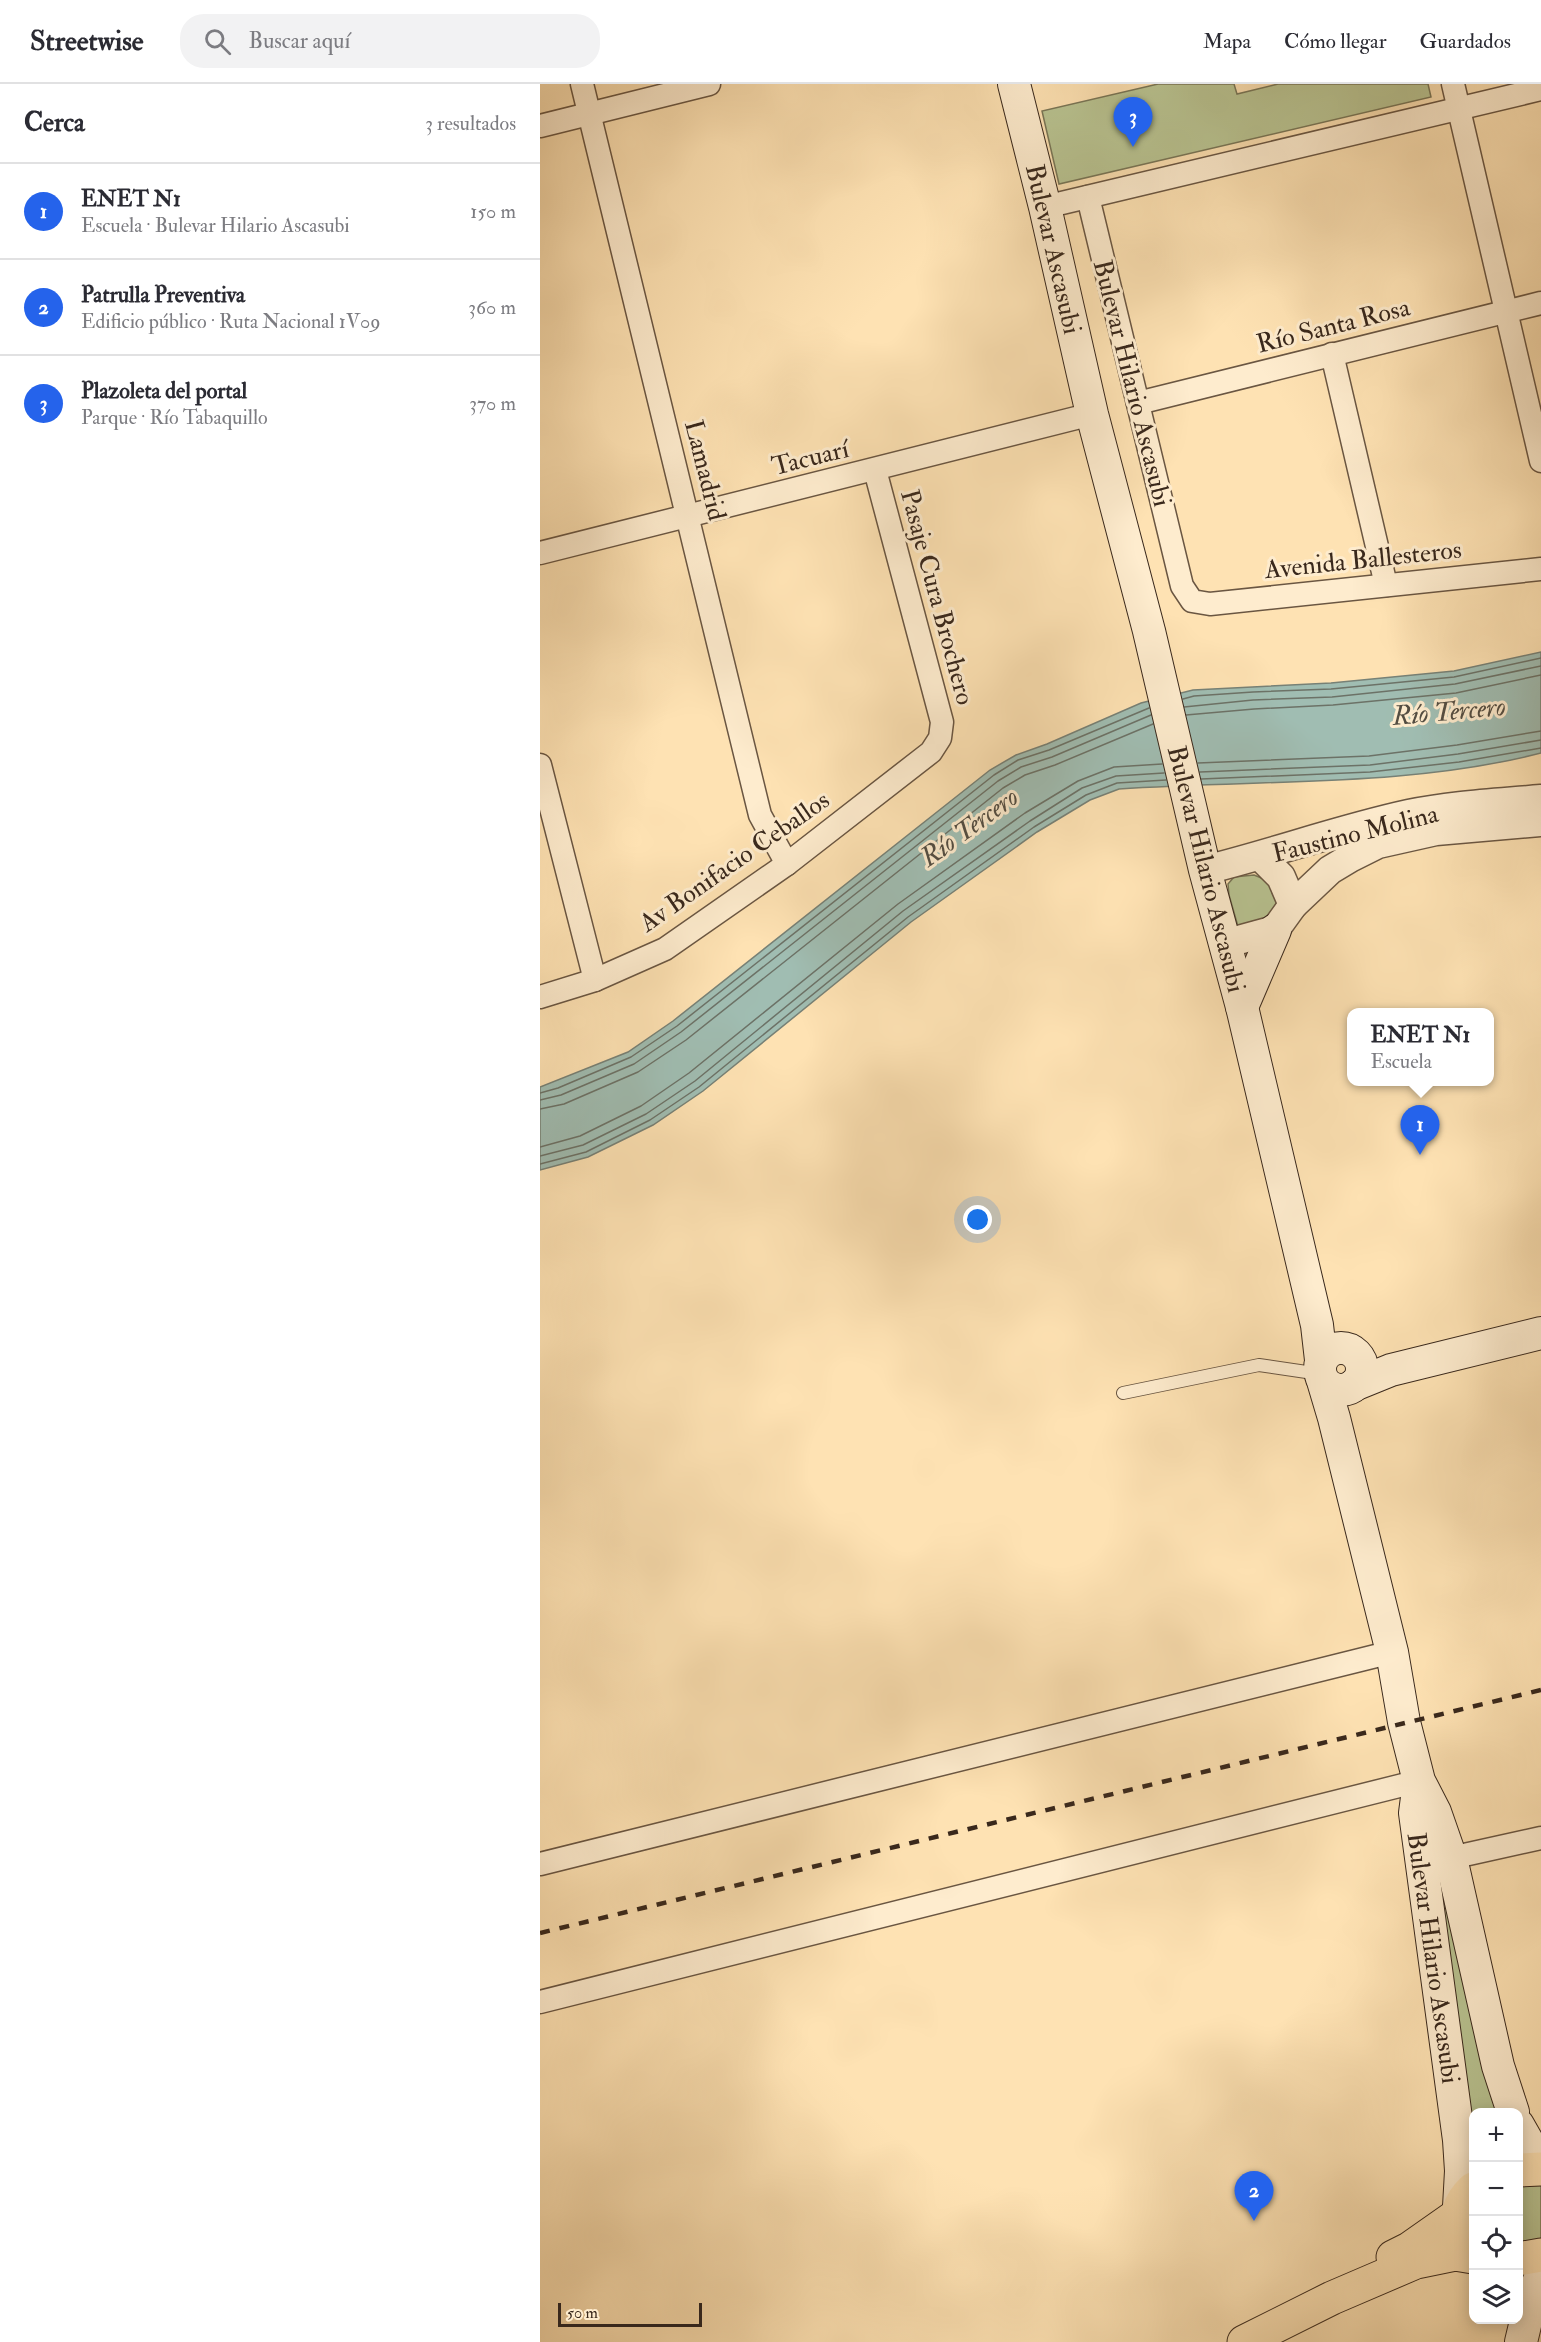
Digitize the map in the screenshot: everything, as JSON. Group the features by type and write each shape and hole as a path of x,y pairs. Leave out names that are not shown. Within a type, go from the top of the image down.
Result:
{"main road":[{"name":"Bulevar Ascasubi","path":"1014,84 1045,207 1092,414"},
{"name":"Bulevar Hilario Ascasubi","path":"1092,414 1149,631 1205,870 1242,1008 1317,1325 1336,1377 1404,1722 1419,1781 1435,1812 1452,1858 1498,2066 1512,2108"},
{"path":"1242,1008 1275,930"},
{"path":"1336,1377 1391,1371 1541,1333"},
{"name":"Bulevar Hilario Ascasubi","path":"1419,1781 1415,1813 1420,1863 1459,2140 1463,2204"},
{"path":"1523,2134 1541,2167 1523,2169"},
{"path":"1463,2204 1459,2239 1464,2250 1469,2254"},
{"path":"1332,2298 1463,2204"},
{"path":"1244,2342 1332,2298 1416,2262 1455,2254 1469,2256"},
{"path":"1523,2258 1541,2255"},
{"path":"1521,2342 1530,2304 1541,2275"},
{"path":"1516,2324 1517,2342"}],"street":[{"name":"Lamadrid","path":"582,84 760,815 787,864"},
{"path":"540,126 709,84"},
{"path":"1454,84 1541,461"},
{"path":"1045,207 1541,89"},
{"name":"Bulevar Hilario Ascasubi","path":"1088,197 1182,586 1192,601"},
{"name":"Río Santa Rosa","path":"1138,403 1541,303"},
{"path":"1332,354 1386,585"},
{"name":"Tacuarí","path":"540,553 1092,414"},
{"name":"Pasaje Cura Brochero","path":"875,470 942,722 940,738"},
{"name":"Avenida Ballesteros","path":"1192,601 1210,604 1541,569"},
{"name":"Av Bonifacio Ceballos","path":"540,997 595,980 665,949 787,864 931,752 940,738"},
{"path":"540,765 595,980"},
{"name":"Faustino Molina","path":"1205,870 1320,837 1412,814 1541,799"},
{"name":"Faustino Molina","path":"1275,930 1293,905 1330,870 1378,844 1436,831 1541,822"},
{"path":"1260,856 1274,867 1281,877 1293,905"},
{"path":"1224,944 1275,930"},
{"path":"540,1864 1392,1652"},
{"path":"540,2002 1419,1781"},
{"path":"1420,1863 1541,1838"}],"lane":[{"path":"1123,1393 1259,1365 1336,1377"}],"green space":[{"path":"1158,84 1234,84 1237,94 1278,84 1428,84 1431,97 1059,184 1042,111"},
{"path":"1254,875 1269,883 1276,892 1275,913 1272,921 1239,930 1228,884 1234,877"},
{"path":"1443,1868 1503,2108 1469,2108 1469,2145 1434,1871"},
{"path":"1541,2185 1541,2241 1523,2248 1523,2216 1523,2186"}],"water":[{"name":"Río Tercero","path":"1541,652 1541,753 1437,772 1331,780 1119,789 1090,800 1037,832 911,922 703,1091 653,1125 588,1157 540,1170 540,1087 628,1052 673,1021 990,770 1016,755 1141,703 1193,690 1331,683 1454,671"}],"railway":[{"path":"540,1933 1541,1690"}],"place":[{"name":"Plazoleta del portal","path":"1133,147"},
{"name":"ENET N1","path":"1420,1155"},
{"name":"Patrulla Preventiva","path":"1254,2221"}]}
